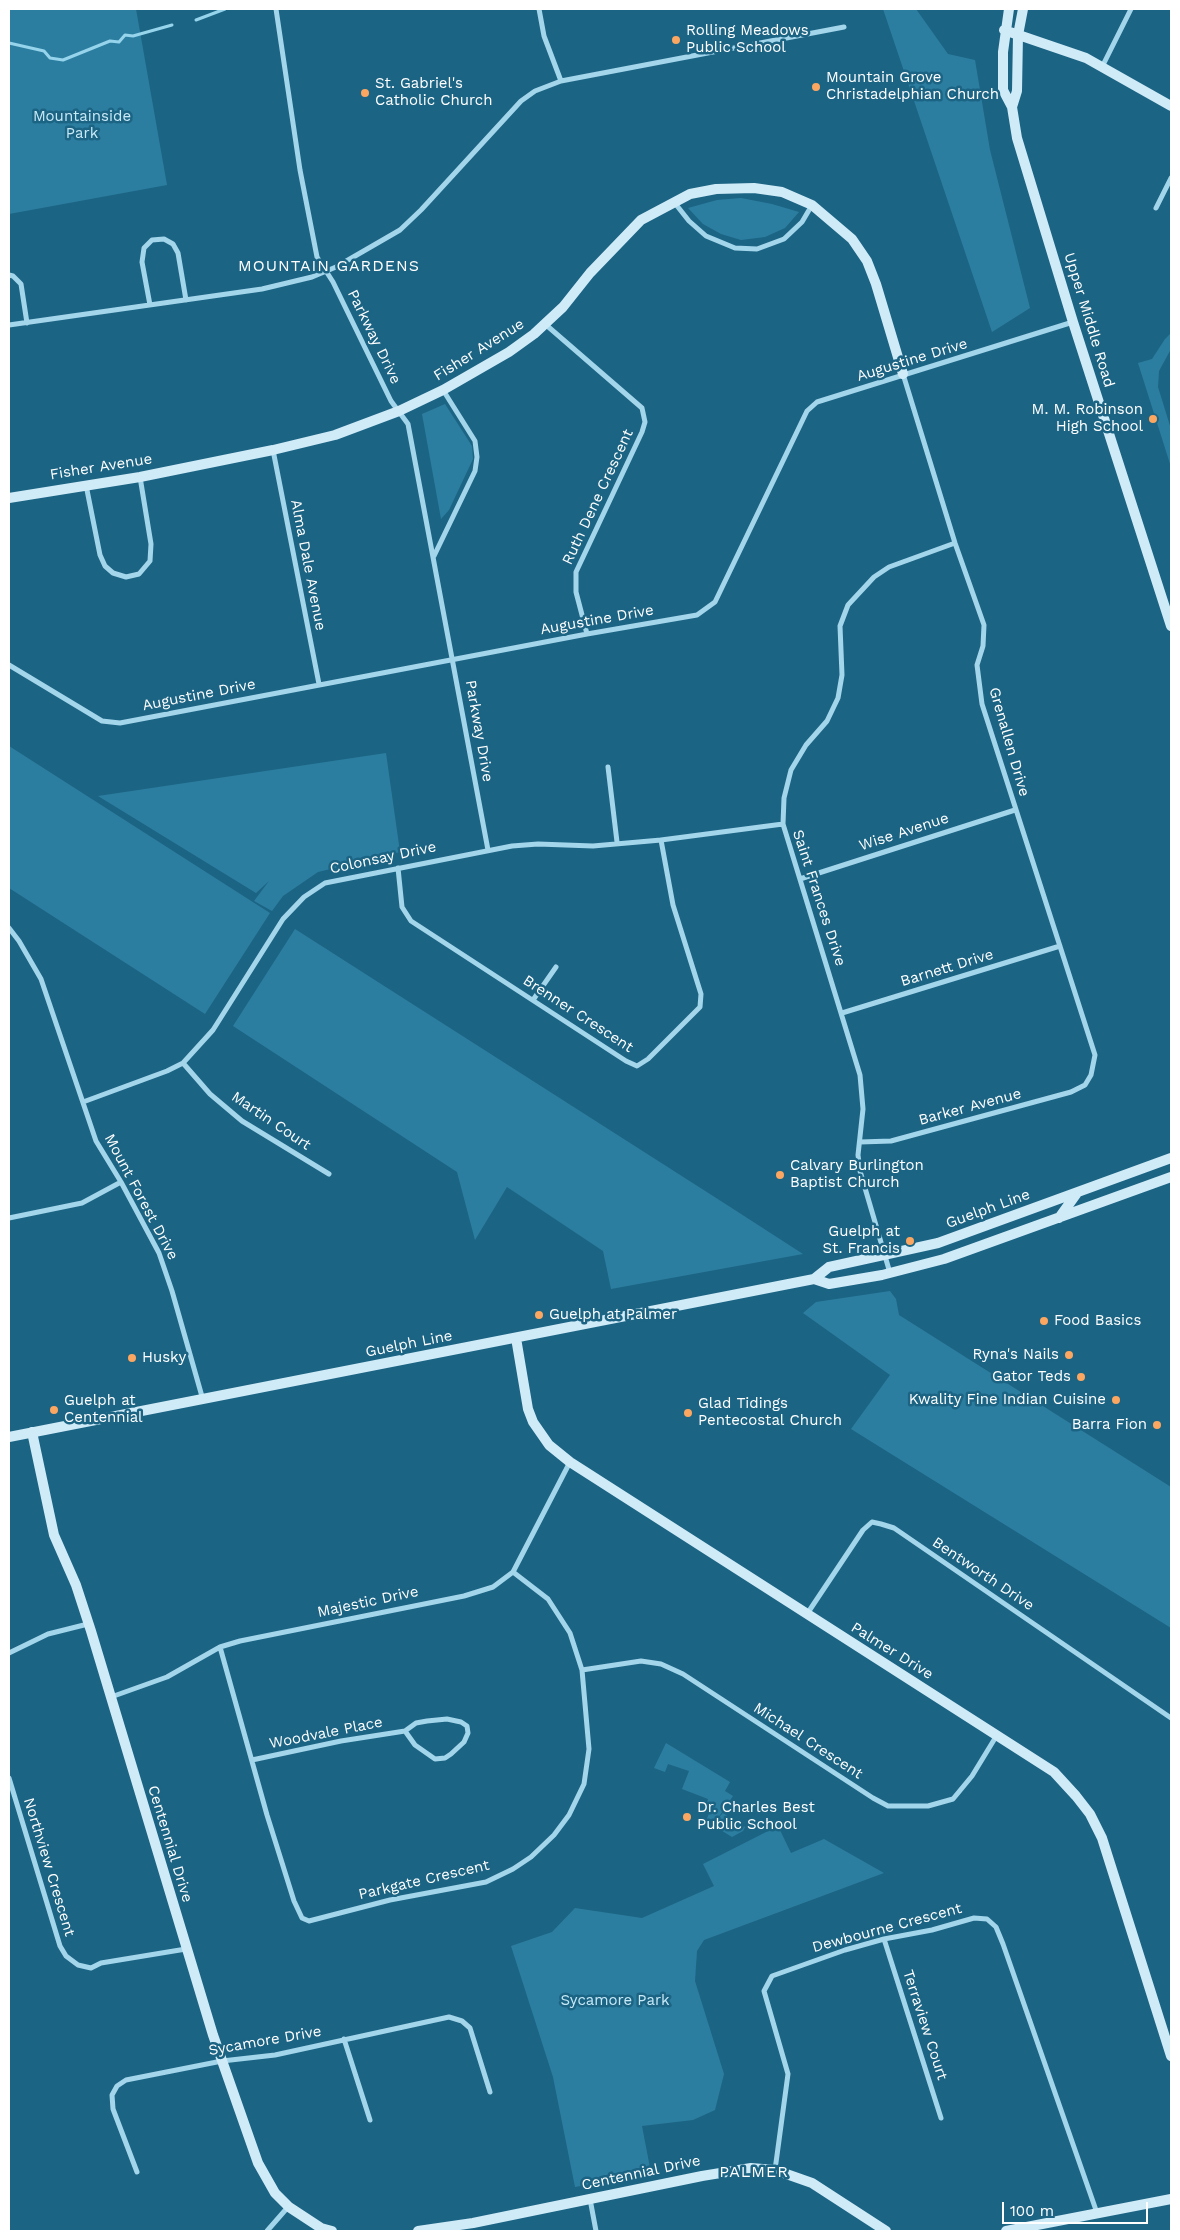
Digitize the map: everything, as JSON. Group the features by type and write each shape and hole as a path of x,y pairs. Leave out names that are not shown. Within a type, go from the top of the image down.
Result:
{"street":[{"name":"Parkway Drive","path":"276,9 302,180 317,257 333,282 391,401 408,424 488,850"},
{"path":"540,9 544,36 561,81"},
{"name":"Upper Middle Road","path":"1009,9 1004,30 1003,90 1012,107 1017,138 1073,322 1171,626"},
{"name":"Upper Middle Road","path":"1012,107 1017,91 1018,35 1023,9"},
{"path":"1102,67 1131,9"},
{"path":"9,325 292,283 326,272 376,246 400,230 422,210 521,101 535,91 561,81 844,27"},
{"path":"1004,30 1064,50 1102,67 1171,106"},
{"path":"1156,208 1171,178"},
{"name":"Fisher Avenue","path":"9,498 140,478 273,450 335,435 399,411 443,390 509,352 545,324 641,220 690,194 716,189 747,188 782,192 812,205 852,239 867,261 903,374"},
{"path":"674,201 689,221 706,236 735,248 757,249 784,239 802,222 812,205"},
{"path":"150,305 142,262 144,248 152,240 164,239 173,244 178,253 186,300"},
{"path":"9,275 13,276 21,284 27,323"},
{"name":"Augustine Drive","path":"9,665 102,721 120,723 319,684 696,615 715,602 806,411 817,402 1073,322"},
{"name":"Ruth Dene Crescent","path":"545,324 642,408 645,422 576,572 576,592 587,634"},
{"name":"Grenallen Drive","path":"903,374 955,543 984,625 982,646 977,665 982,704 1095,1056 1091,1075 1085,1085"},
{"path":"434,557 475,472 477,457 475,441 443,390"},
{"name":"Alma Dale Avenue","path":"273,450 319,684"},
{"path":"86,485 100,555 105,566 112,573 126,577 139,574 150,561 151,544 140,478"},
{"name":"Saint Frances Drive","path":"890,1273 887,1256 860,1171 858,1155 863,1109 863,1089 842,1013 783,824 784,798 791,770 806,745 827,721 838,698 842,675 840,626 848,605 868,582 889,567 955,543"},
{"path":"608,767 617,842"},
{"name":"Wise Avenue","path":"800,879 1015,810"},
{"name":"Colonsay Drive","path":"83,1102 167,1071 183,1063 213,1030 283,919 304,897 325,883 337,879 488,850 538,844 593,846 617,842 661,840 783,824"},
{"name":"Brenner Crescent","path":"398,868 402,907 411,921 626,1062 637,1066 648,1059 700,1007 701,994 673,905 661,840"},
{"name":"Mount Forest Drive","path":"9,928 19,941 41,980 96,1142 121,1182 159,1252 172,1291 202,1400"},
{"name":"Barnett Drive","path":"842,1013 1060,946"},
{"path":"533,1000 556,967"},
{"name":"Martin Court","path":"183,1063 210,1094 242,1121 329,1174"},
{"name":"Barker Avenue","path":"860,1142 892,1141 1071,1092 1085,1085"},
{"name":"Guelph Line","path":"9,1436 202,1400 814,1279 829,1267 887,1256 938,1243 1171,1158"},
{"name":"Guelph Line","path":"814,1279 829,1284 890,1273 944,1259 1171,1177"},
{"path":"9,1218 82,1203 121,1182"},
{"path":"1059,1218 1078,1192"},
{"name":"Palmer Drive","path":"516,1338 528,1409 533,1422 549,1445 570,1462 1054,1772 1090,1814 1102,1838 1171,2056"},
{"name":"Centennial Drive","path":"32,1432 49,1520 76,1585 186,1949 222,2061 258,2163 275,2193 289,2207 321,2228 332,2231"},
{"name":"Majestic Drive","path":"111,1697 167,1677 220,1648 240,1641 464,1596 493,1588 513,1572 570,1462"},
{"name":"Bentworth Drive","path":"806,1614 862,1530 872,1522 881,1524 894,1528 1171,1718"},
{"name":"Parkgate Crescent","path":"220,1648 294,1901 302,1918 309,1921 390,1900 486,1882 532,1858 569,1815 584,1784 589,1749 582,1670 570,1633 548,1599 513,1572"},
{"path":"9,1653 48,1634 88,1624"},
{"name":"Michael Crescent","path":"582,1670 641,1661 661,1664 683,1674 888,1806 922,1806 953,1799 972,1776 996,1735"},
{"name":"Woodvale Place","path":"252,1760 341,1741 405,1731 416,1723 447,1719 461,1722 467,1726 468,1734 452,1754 445,1758 435,1759 415,1746 405,1731"},
{"name":"Northview Crescent","path":"9,1778 60,1946 66,1956 78,1965 91,1968 101,1963 186,1949"},
{"name":"Dewbourne Crescent","path":"775,2170 788,2074 767,2005 764,1991 766,1983 772,1976 845,1950 884,1939 932,1930 974,1918 987,1919 996,1927 1097,2213"},
{"name":"Terraview Court","path":"884,1939 941,2118"},
{"name":"Sycamore Drive","path":"137,2172 113,2109 112,2095 117,2086 126,2080 222,2061 275,2055 449,2017 462,2021 470,2028 490,2092"},
{"path":"344,2039 370,2120"},
{"name":"Centennial Drive","path":"418,2231 474,2227 590,2199 751,2168 775,2170 812,2183 886,2231"},
{"path":"590,2199 596,2231"},
{"path":"1006,2231 1171,2199"},
{"path":"267,2231 289,2207"}],"green space":[{"name":"Mountainside Park","path":"9,9 136,9 167,185 9,214"},
{"path":"883,9 916,9 948,54 975,60 990,150 1030,308 992,332"},
{"path":"741,198 799,212 785,228 765,237 741,240 721,234 703,224 688,208 717,200"},
{"path":"1171,333 1171,349 1159,371 1158,387 1171,429 1171,467 1138,363 1152,359"},
{"path":"445,404 472,446 473,459 449,510 441,519 422,414"},
{"path":"9,746 270,913 205,1014 9,888"},
{"path":"386,753 400,852 318,872 283,896 272,911 254,901 269,881 256,893 98,796"},
{"path":"295,929 803,1254 611,1289 603,1251 507,1187 475,1240 457,1172 233,1026"},
{"path":"890,1291 896,1299 899,1315 1171,1487 1171,1628 851,1429 890,1375 803,1313 816,1302"},
{"path":"666,1743 730,1782 725,1791 733,1796 718,1818 723,1813 745,1827 743,1831 732,1837 706,1821 710,1811 705,1809 708,1799 682,1789 689,1771 668,1764 665,1772 654,1768"},
{"name":"Sycamore Park","path":"778,1826 791,1853 824,1839 884,1873 704,1940 697,1951 695,1981 724,2074 715,2110 693,2120 642,2126 651,2173 575,2187 553,2077 511,1946 552,1932 575,1908 642,1918 714,1886 703,1864"}],"waterway":[{"path":"196,20 225,9"},
{"path":"9,43 44,51 50,58 63,60 110,41 119,42 125,35 133,36 172,25"}],"place":[{"name":"Rolling Meadows Public School","path":"676,40"},
{"name":"Mountain Grove Christadelphian Church","path":"816,87"},
{"name":"St. Gabriel's Catholic Church","path":"365,93"},
{"name":"M. M. Robinson High School","path":"1153,419"},
{"name":"Calvary Burlington Baptist Church","path":"780,1175"},
{"name":"Guelph at St. Francis","path":"910,1241"},
{"name":"Guelph at Palmer","path":"539,1315"},
{"name":"Food Basics","path":"1044,1321"},
{"name":"Ryna's Nails","path":"1069,1355"},
{"name":"Husky","path":"132,1358"},
{"name":"Gator Teds","path":"1081,1377"},
{"name":"Kwality Fine Indian Cuisine","path":"1116,1400"},
{"name":"Guelph at Centennial","path":"54,1410"},
{"name":"Glad Tidings Pentecostal Church","path":"688,1413"},
{"name":"Barra Fion","path":"1157,1425"},
{"name":"Dr. Charles Best Public School","path":"687,1817"}],"district":[{"name":"MOUNTAIN GARDENS","path":"329,266"},
{"name":"PALMER","path":"754,2172"}]}
